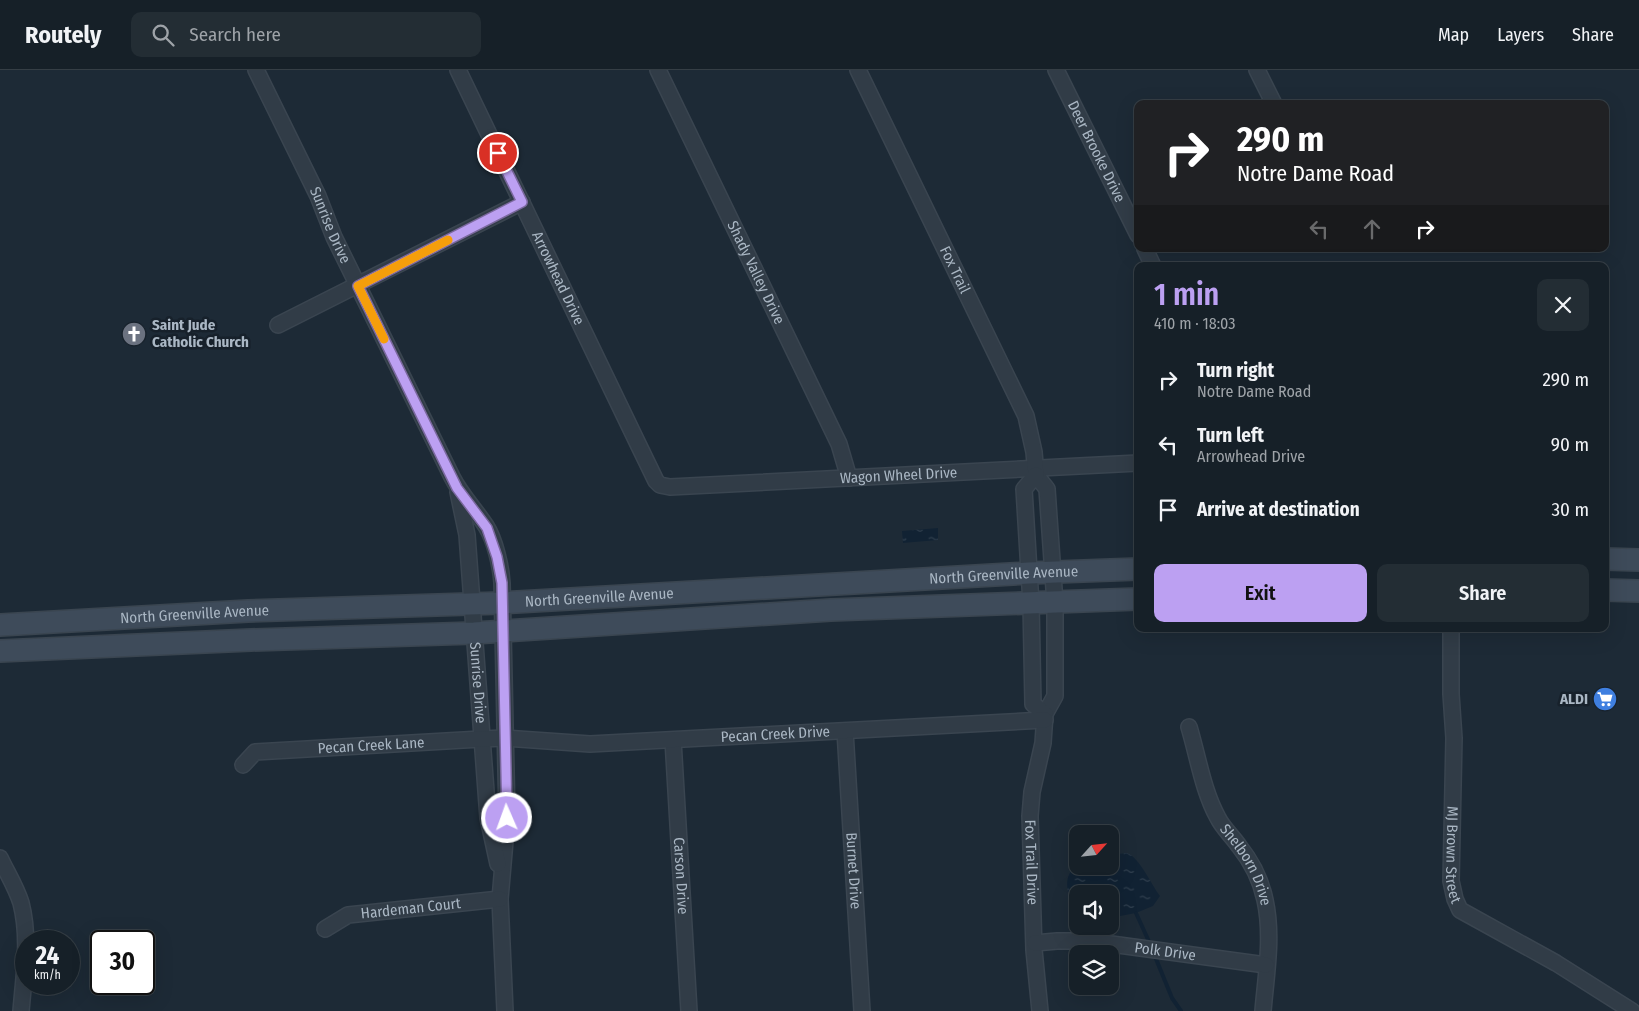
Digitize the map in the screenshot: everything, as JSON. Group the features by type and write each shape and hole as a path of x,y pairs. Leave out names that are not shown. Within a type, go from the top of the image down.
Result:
{"main road":[{"path":"1609,559 1639,560"},
{"name":"North Greenville Avenue","path":"0,625 248,611 501,603 1030,573 1134,569"},
{"path":"1609,590 1639,591"},
{"name":"North Greenville Avenue","path":"0,651 502,632 831,610 1134,599"},
{"path":"248,611 251,640"}],"street":[{"name":"Sunrise Drive","path":"256,70 318,196 334,238 457,488 487,528 501,573 507,818 500,899 505,1011"},
{"name":"Arrowhead Drive","path":"458,70 656,481 660,485"},
{"name":"Shady Valley Drive","path":"658,70 840,444 849,478"},
{"name":"Fox Trail","path":"858,70 1026,416 1031,435 1036,472 1046,489 1053,572"},
{"name":"Deer Brooke Drive","path":"1056,70 1134,226"},
{"path":"1257,70 1272,100"},
{"path":"278,326 522,202"},
{"name":"Wagon Wheel Drive","path":"660,485 670,488 849,478 1036,472 1134,463"},
{"path":"1036,472 1024,489 1030,573 1033,704 1045,717"},
{"name":"Sunrise Drive","path":"457,488 467,535 488,818 501,877"},
{"name":"Fox Trail Drive","path":"1040,1011 1035,943 1030,816 1032,792 1043,743 1045,717 1055,696 1053,572"},
{"name":"MJ Brown Street","path":"1451,632 1451,694 1454,738 1451,881 1455,899 1460,910 1556,963 1632,1011"},
{"name":"Pecan Creek Drive","path":"505,738 583,744 845,731 1045,717"},
{"name":"Shelborn Drive","path":"1189,727 1207,794 1213,808 1218,819 1249,860 1263,893 1268,916 1264,1011"},
{"name":"Burnet Drive","path":"845,731 862,1011"},
{"name":"Pecan Creek Lane","path":"243,765 255,752 505,738"},
{"name":"Carson Drive","path":"674,740 689,1011"},
{"path":"0,858 16,888 24,918 26,944 21,1011"},
{"name":"Hardeman Court","path":"325,930 348,915 500,899"},
{"name":"Polk Drive","path":"1035,943 1089,941 1266,965"}],"water":[{"path":"938,528 938,540 903,543 902,531"},
{"path":"1127,853 1141,866 1160,896 1153,906 1136,913 1119,916 1119,885 1069,885 1069,896 1067,881 1069,875 1119,875 1119,854"}],"waterway":[{"path":"1136,913 1151,946"},
{"path":"1154,954 1172,998 1181,1011"}],"slow traffic":[{"path":"384,339 358,286 448,240"}],"place":[{"name":"Saint Jude Catholic Church","path":"134,334"},
{"name":"ALDI","path":"1605,699"}],"route":[{"path":"498,153 522,202 358,286 457,488 487,528 497,557 502,583 507,818"}]}
